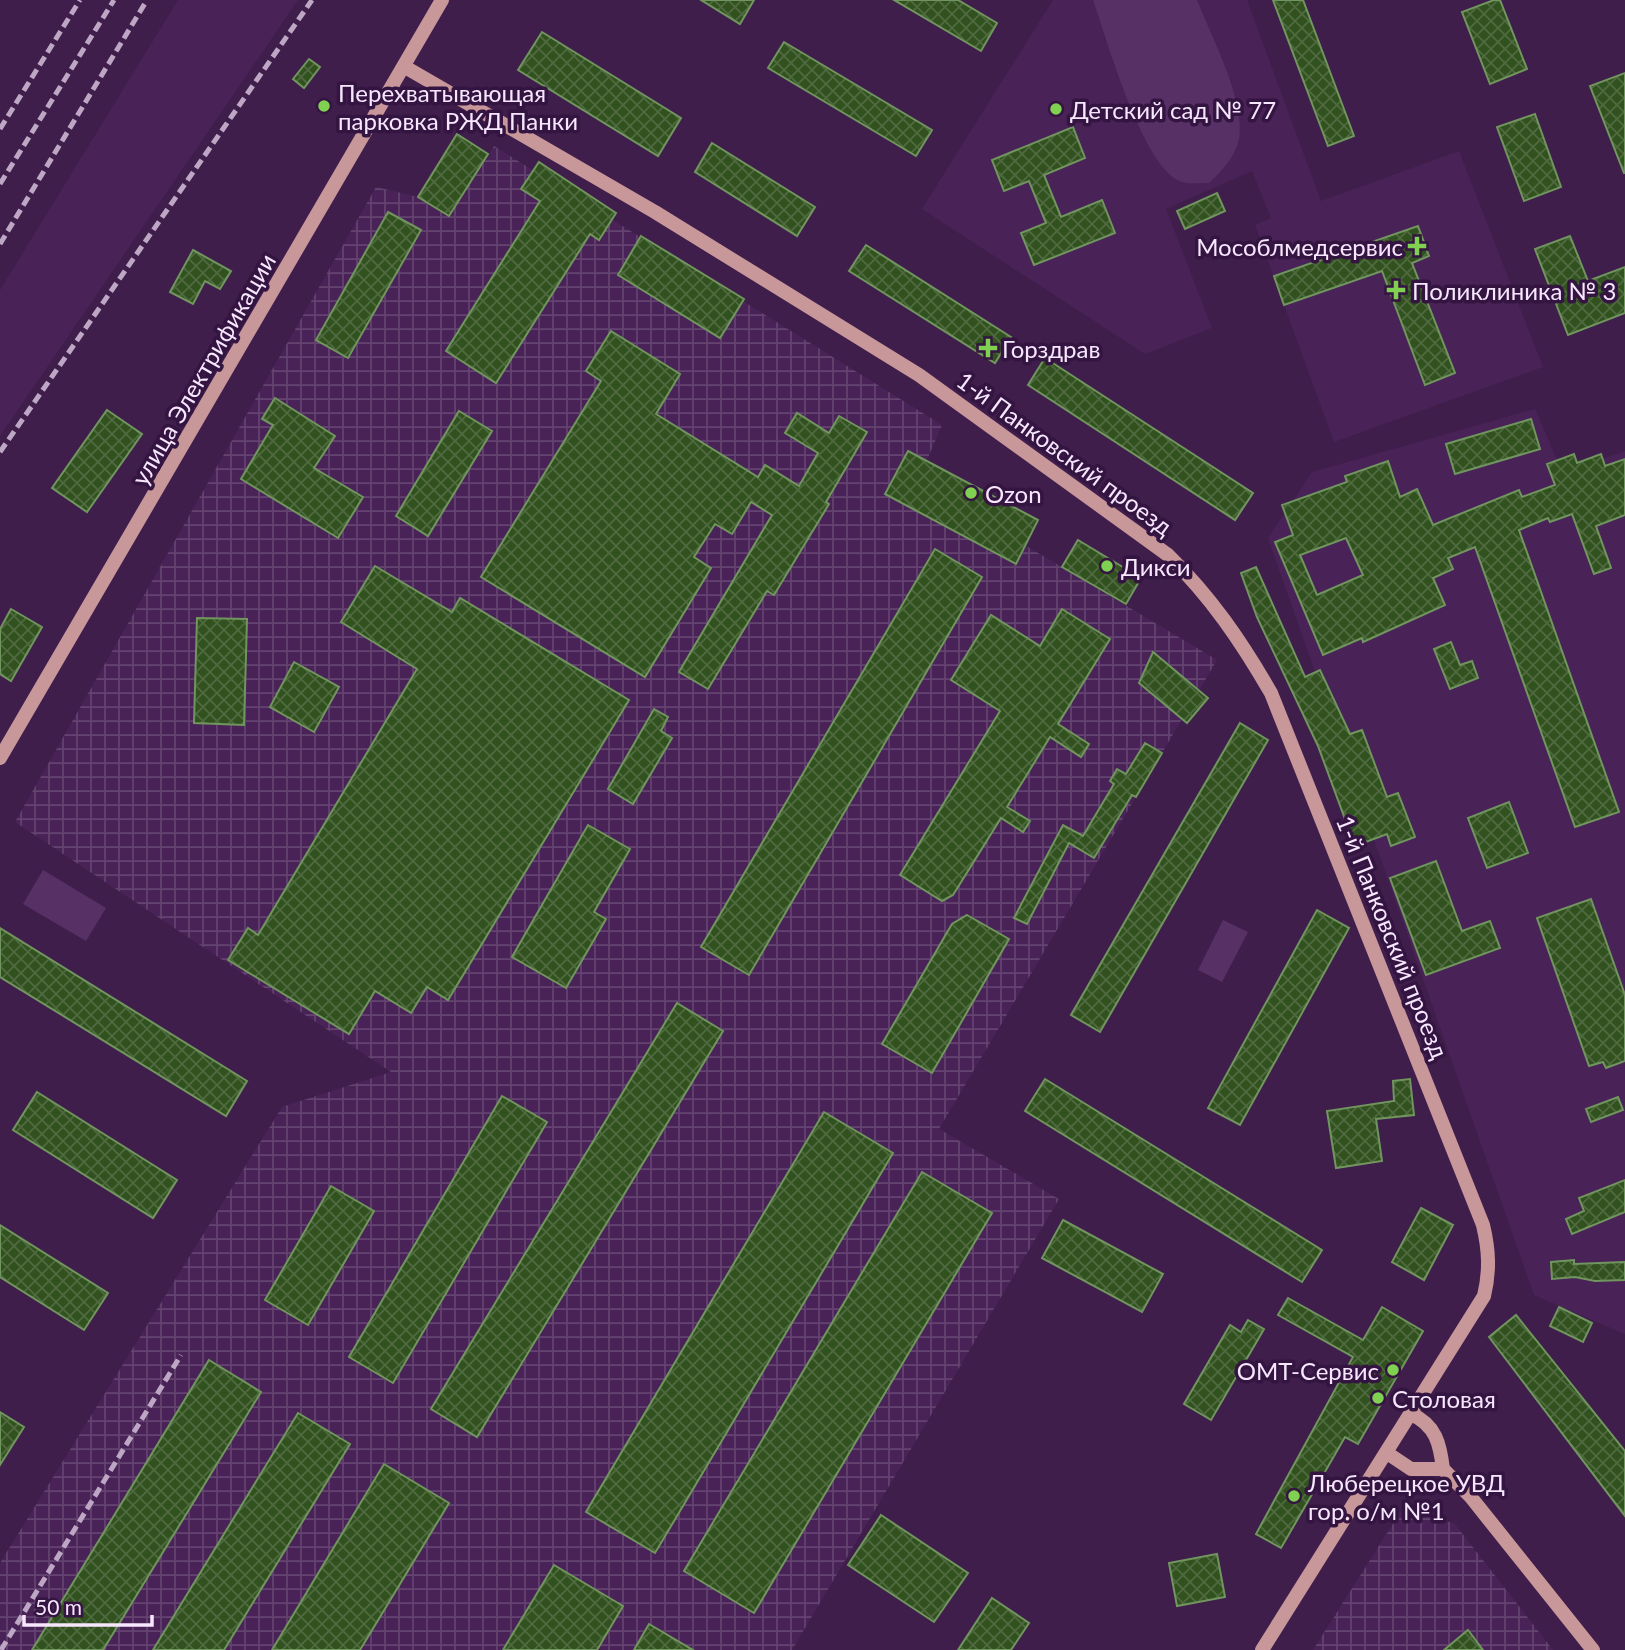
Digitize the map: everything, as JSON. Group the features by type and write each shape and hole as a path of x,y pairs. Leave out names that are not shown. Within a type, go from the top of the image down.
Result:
{"street":[{"name":"улица Электрификации","path":"0,758 442,0"},
{"name":"1-й Панковский проезд","path":"405,67 655,212 919,375 1168,555 1201,587 1225,617 1271,693 1483,1224 1489,1249 1489,1277 1484,1296 1262,1650"},
{"path":"1411,1415 1431,1428 1438,1441 1443,1469 1471,1496 1593,1650"},
{"path":"1387,1453 1411,1469 1443,1469"}],"shaded area":[{"path":"178,0 298,0 0,436 0,290"},
{"path":"1053,0 1247,0 1321,201 1459,151 1543,367 1334,442 1255,225 1271,218 1252,171 1166,209 1212,328 1145,354 922,209"},
{"path":"1093,0 1197,0 1232,88 1240,124 1239,139 1231,158 1209,183 1182,182 1168,172 1154,154 1128,101"},
{"path":"494,146 942,425 918,481 1217,660 939,1129 1059,1199 792,1650 0,1650 0,1563 282,1107 391,1072 15,822 376,187 418,197 449,216"},
{"path":"1535,409 1563,473 1625,451 1625,1334 1534,1295 1268,538 1312,472"},
{"path":"43,870 106,908 86,941 23,904"},
{"path":"1223,920 1248,932 1222,982 1198,970"},
{"path":"1401,1511 1454,1523 1553,1650 1313,1650"}],"building":[{"path":"701,0 754,0 740,24"},
{"path":"894,0 958,0 997,23 981,51"},
{"path":"1273,0 1303,0 1354,136 1328,146"},
{"path":"1500,0 1527,69 1490,84 1462,12"},
{"path":"542,32 681,118 658,156 518,70"},
{"path":"784,42 932,130 916,156 768,68"},
{"path":"309,59 320,67 304,88 293,79"},
{"path":"1625,73 1625,173 1624,173 1590,86"},
{"path":"1535,114 1561,187 1524,201 1497,127"},
{"path":"1073,127 1085,158 1044,175 1061,217 1102,200 1115,233 1034,265 1021,233 1046,223 1029,181 1004,191 992,160"},
{"path":"457,134 488,154 449,216 418,197"},
{"path":"712,143 815,207 797,236 695,172"},
{"path":"539,162 616,213 599,240 590,234 496,383 446,351 540,201 521,189"},
{"path":"1217,193 1225,211 1185,229 1177,211"},
{"path":"388,212 421,230 348,358 316,340"},
{"path":"1418,226 1429,256 1412,263 1455,373 1425,385 1382,271 1284,305 1274,276"},
{"path":"641,236 744,299 720,338 618,275"},
{"path":"1570,236 1588,281 1625,267 1625,313 1568,335 1535,249"},
{"path":"866,245 1011,337 995,363 849,271"},
{"path":"193,250 231,271 220,289 205,281 193,304 170,292"},
{"path":"611,331 680,374 656,414 758,477 765,465 799,486 818,453 785,433 797,413 829,433 839,416 867,432 826,502 829,504 774,595 767,591 708,689 679,672 772,515 751,502 732,534 715,524 694,557 711,568 645,677 481,577 601,381 586,371"},
{"path":"1045,358 1253,493 1235,520 1028,385"},
{"path":"275,398 335,436 314,468 363,497 338,538 241,479 273,425 262,419"},
{"path":"107,410 142,434 87,512 52,488"},
{"path":"459,411 492,431 428,536 396,516"},
{"path":"1531,419 1540,449 1455,474 1446,444"},
{"path":"908,451 1038,520 1016,564 885,494"},
{"path":"1574,454 1577,463 1601,454 1605,466 1625,459 1625,515 1596,526 1611,568 1594,574 1572,514 1550,522 1548,518 1519,530 1619,812 1575,827 1475,547 1448,558 1453,569 1433,578 1445,605 1363,642 1362,638 1323,655 1275,542 1293,535 1282,505 1347,482 1345,476 1388,461 1400,497 1417,489 1433,525 1519,490 1522,497 1555,485 1547,464","holes":["1346,538 1363,575 1317,595 1300,555"]},
{"path":"1078,540 1141,578 1126,604 1062,567"},
{"path":"935,549 982,577 749,975 701,947"},
{"path":"375,566 452,612 460,598 629,700 448,1000 427,987 411,1013 375,991 349,1034 228,960 248,928 258,935 417,669 341,622"},
{"path":"1256,567 1305,677 1320,670 1350,734 1362,730 1387,797 1398,793 1415,837 1391,846 1387,834 1355,846 1318,746 1257,617 1241,573"},
{"path":"11,609 42,627 11,681 0,674 0,629"},
{"path":"1062,609 1110,639 1058,724 1089,744 1081,757 1050,737 1007,807 1030,821 1023,832 1001,818 953,895 942,901 900,875 1000,711 951,680 991,615 1040,646"},
{"path":"197,618 247,619 244,725 194,723"},
{"path":"1451,642 1460,665 1472,661 1478,678 1450,689 1434,649"},
{"path":"1153,652 1208,698 1187,723 1139,683"},
{"path":"294,662 339,687 314,732 270,707"},
{"path":"654,709 668,717 661,731 672,738 633,804 608,789"},
{"path":"1240,723 1268,740 1100,1032 1071,1015"},
{"path":"1145,743 1162,753 1136,797 1132,795 1094,858 1069,843 1027,924 1014,918 1063,825 1083,836 1114,784 1110,781 1117,769 1126,774"},
{"path":"1509,802 1528,853 1487,868 1468,818"},
{"path":"588,825 630,849 594,912 606,919 566,988 512,957"},
{"path":"1436,861 1462,931 1490,921 1500,948 1426,975 1390,878"},
{"path":"1591,899 1625,995 1625,1061 1606,1068 1603,1062 1589,1066 1537,918"},
{"path":"1317,910 1349,928 1240,1125 1208,1108"},
{"path":"967,915 1009,939 932,1073 882,1044 952,924"},
{"path":"0,928 247,1081 226,1116 0,977"},
{"path":"677,1003 723,1031 477,1437 431,1409"},
{"path":"1045,1079 1322,1250 1302,1282 1025,1111"},
{"path":"1410,1079 1414,1115 1376,1119 1382,1161 1336,1168 1327,1111 1394,1101 1393,1081"},
{"path":"37,1092 177,1180 153,1218 13,1130"},
{"path":"502,1096 547,1122 393,1383 349,1357"},
{"path":"1618,1097 1623,1110 1591,1122 1586,1109"},
{"path":"824,1112 893,1153 655,1553 586,1512"},
{"path":"922,1172 992,1213 754,1613 684,1571"},
{"path":"1625,1180 1625,1212 1572,1234 1566,1219 1584,1211 1579,1198"},
{"path":"331,1186 374,1211 308,1325 265,1300"},
{"path":"1421,1208 1453,1225 1424,1280 1392,1262"},
{"path":"1063,1220 1163,1274 1142,1312 1042,1258"},
{"path":"0,1225 108,1293 84,1330 0,1277"},
{"path":"1574,1260 1574,1264 1625,1262 1625,1280 1595,1281 1575,1277 1552,1279 1551,1262"},
{"path":"1288,1298 1363,1340 1382,1307 1423,1331 1358,1444 1345,1437 1281,1548 1256,1534 1353,1357 1278,1315"},
{"path":"1559,1307 1592,1323 1583,1342 1550,1326"},
{"path":"1516,1315 1625,1451 1625,1516 1489,1337"},
{"path":"1248,1320 1264,1329 1211,1420 1184,1404 1230,1325 1241,1332"},
{"path":"209,1360 261,1392 103,1650 32,1650"},
{"path":"0,1412 24,1427 0,1465"},
{"path":"298,1413 350,1444 224,1650 153,1650"},
{"path":"384,1464 449,1503 360,1650 272,1650"},
{"path":"881,1515 968,1573 934,1622 848,1565"},
{"path":"1217,1554 1225,1597 1177,1606 1169,1563"},
{"path":"554,1565 623,1606 597,1650 503,1650"},
{"path":"992,1598 1029,1623 1011,1650 958,1650"},
{"path":"649,1624 693,1650 634,1650"},
{"path":"1468,1630 1483,1650 1444,1650"}],"railway":[{"path":"0,129 80,0"},
{"path":"0,184 114,0"},
{"path":"0,244 147,0"},
{"path":"0,452 312,0"},
{"path":"1,1650 181,1355"}],"place":[{"name":"Перехватывающая парковка РЖД Панки","path":"324,106"},
{"name":"Детский сад № 77","path":"1056,109"},
{"name":"Мособлмедсервис","path":"1417,246"},
{"name":"Поликлиника № 3","path":"1396,290"},
{"name":"Горздрав","path":"988,348"},
{"name":"Ozon","path":"971,493"},
{"name":"Дикси","path":"1107,566"},
{"name":"ОМТ-Сервис","path":"1393,1370"},
{"name":"Столовая","path":"1378,1398"},
{"name":"Люберецкое УВД гор. о/м №1","path":"1294,1496"}]}
